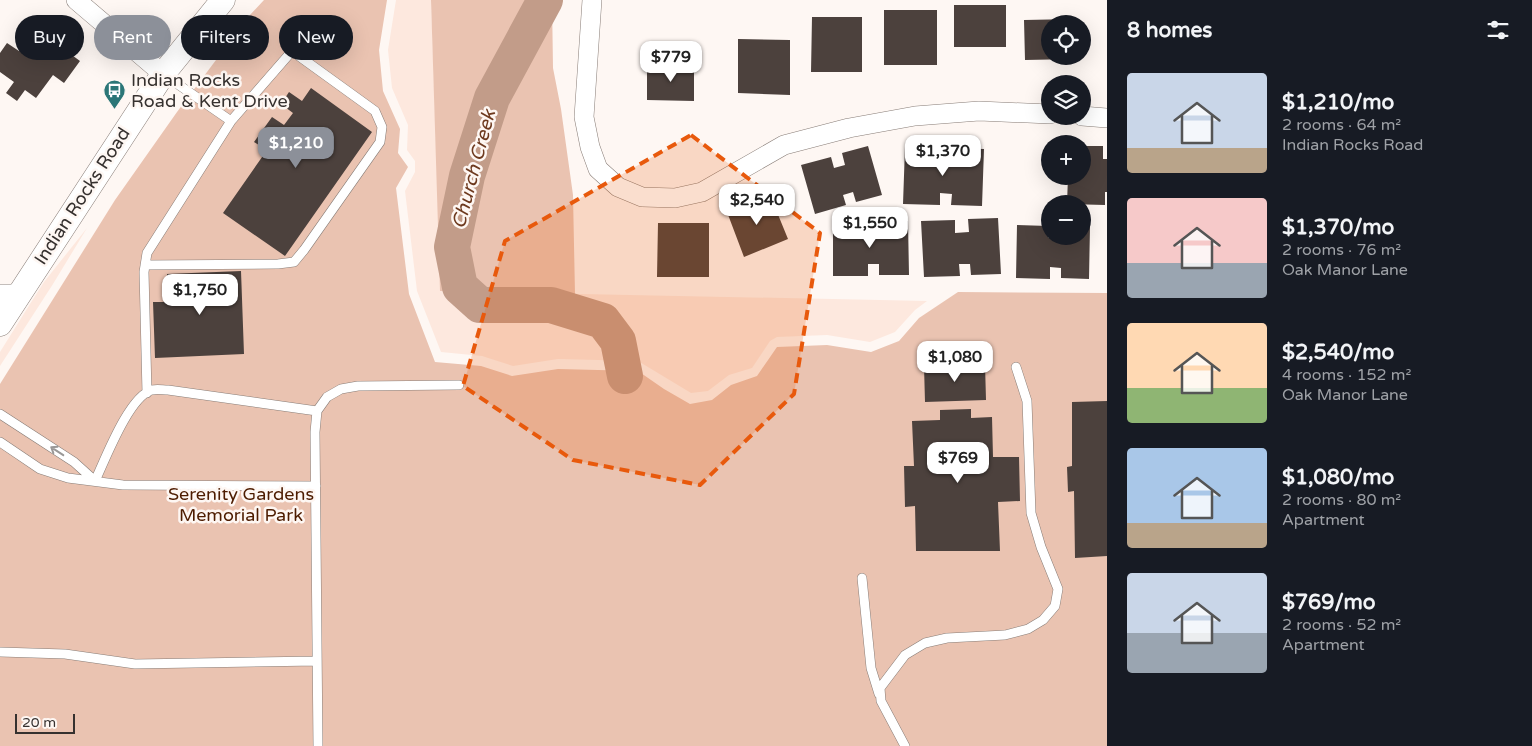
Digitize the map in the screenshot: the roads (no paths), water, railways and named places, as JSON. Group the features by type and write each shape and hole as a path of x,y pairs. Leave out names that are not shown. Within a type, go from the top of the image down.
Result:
{"street":[{"path":"76,0 163,74"},
{"name":"Indian Rocks Road","path":"0,324 10,294 163,74 223,0"},
{"path":"592,0 584,117 590,147 598,169 618,187 642,197 675,198 702,192 784,145 849,128 915,116 979,111 1041,114"},
{"path":"1091,117 1107,118"}],"lane":[{"path":"145,265 278,264 294,262 380,142 382,127 375,112 292,51 231,121 147,253 145,265 147,393"},
{"path":"163,74 231,121"},
{"path":"881,701 880,688 904,655 925,643 947,638 1006,635 1028,629 1043,620 1055,606 1058,589 1041,547 1031,513 1027,401 1016,366"},
{"path":"318,746 315,432 317,411 327,397 341,389 358,386 459,385"},
{"path":"95,481 126,415 139,398 151,390 168,390 317,411"},
{"path":"0,414 74,462 95,481"},
{"path":"0,442 40,468 68,478 123,486 316,486"},
{"path":"862,578 871,668 881,701 905,746"},
{"path":"0,652 65,654 135,664 317,661"}],"waterway":[{"name":"Church Creek","path":"545,0 492,98 467,176 452,247 460,287 480,305 551,305 603,321 618,341 625,376"}],"place":[{"name":"Indian Rocks Road & Kent Drive","path":"115,109"}],"park label":[{"name":"Serenity Gardens Memorial Park","path":"241,504"}]}
